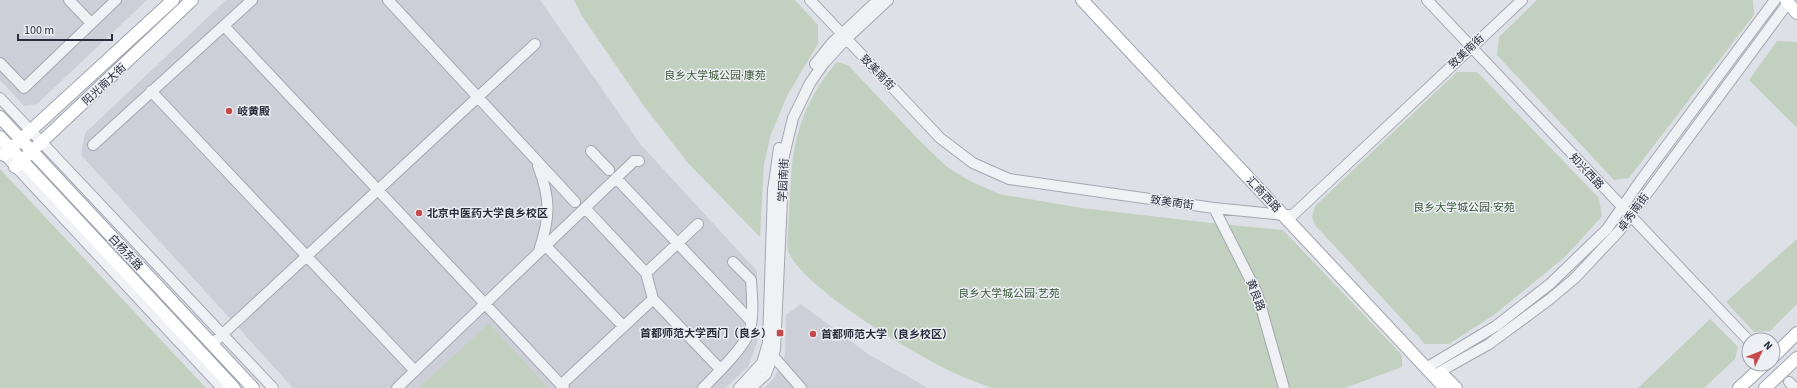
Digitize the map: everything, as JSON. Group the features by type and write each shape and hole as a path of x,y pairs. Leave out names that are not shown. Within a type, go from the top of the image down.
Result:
{"main road":[{"name":"阳光南大街","path":"5,151 21,140 173,0"},
{"name":"阳光南大街","path":"18,164 192,0"},
{"name":"汇商西路","path":"1082,0 1288,215 1433,370 1456,388"},
{"name":"汇商西路","path":"1093,0 1288,215"},
{"path":"1787,1 1797,14"},
{"name":"白杨东路","path":"0,116 253,388"},
{"path":"0,138 5,151 234,388"},
{"path":"1781,348 1797,333"},
{"path":"1765,388 1797,358"},
{"name":"汇商西路","path":"1433,370 1444,388"},
{"path":"1739,388 1756,372"}],"street":[{"path":"69,0 91,23"},
{"path":"0,63 24,88 116,0"},
{"path":"93,144 252,0"},
{"path":"388,0 575,202"},
{"name":"致美南街","path":"810,0 940,138 973,163 1009,179 1214,208 1288,215 1522,0"},
{"name":"学园南街","path":"751,388 766,374 777,326 784,155 793,118 810,83 824,63 844,36 878,0"},
{"name":"学园南街","path":"844,36 888,0"},
{"name":"知兴西路","path":"1427,0 1741,333"},
{"name":"卓秀南街","path":"1433,370 1496,326 1550,284 1607,229 1775,0"},
{"name":"卓秀南街","path":"1433,370 1489,344 1550,299 1575,278 1620,230 1787,1"},
{"path":"224,26 562,386 623,326 653,299"},
{"path":"212,344 534,44"},
{"path":"151,91 415,371"},
{"path":"0,98 273,388"},
{"path":"591,151 609,170"},
{"path":"536,160 545,183 549,203 547,224 538,253"},
{"path":"397,388 634,161 639,160"},
{"path":"18,164 222,388"},
{"path":"616,178 751,321"},
{"path":"585,208 646,273 653,299 721,370"},
{"name":"黄良路","path":"1214,208 1257,293 1284,388"},
{"path":"646,273 698,224"},
{"path":"546,246 623,326"},
{"path":"703,388 721,370 749,332 751,321 750,280 733,262"},
{"path":"770,356 801,388"},
{"name":"学园南街","path":"739,388 770,356"}],"shaded area":[{"path":"0,0 147,0 37,104 24,106 0,80"},
{"name":"北京中医药大学良乡校区","path":"226,0 540,0 641,145 757,271 757,343 748,367 725,388 293,388 81,155 85,133"},
{"name":"首都师范大学（良乡校区）","path":"801,304 868,354 928,388 764,388 774,378 785,355 786,315"}],"green space":[{"name":"良乡大学城公园·康苑","path":"574,0 795,0 818,25 818,44 788,94 771,134 764,164 760,237 687,162 641,102 582,16"},
{"path":"1537,0 1753,0 1754,15 1629,178 1614,180 1497,55 1499,37"},
{"path":"1777,41 1797,42 1797,128 1749,80"},
{"name":"良乡大学城公园·艺苑","path":"837,62 848,65 919,140 946,166 968,180 999,194 1082,208 1283,230 1402,355 1402,367 1345,388 992,388 957,374 935,363 888,336 836,301 814,283 798,266 788,251 792,162 795,146 810,101 827,74"},
{"name":"良乡大学城公园·安苑","path":"1457,72 1477,72 1599,198 1602,216 1566,256 1494,315 1449,344 1425,344 1315,225 1312,217 1315,206"},
{"path":"0,169 206,388 0,388"},
{"path":"1797,239 1797,304 1770,331 1754,332 1726,302"},
{"path":"1710,319 1738,347 1735,359 1704,388 1638,388"},
{"path":"489,323 548,388 419,388"}],"place":[{"name":"岐黄殿","path":"229,111"},
{"name":"北京中医药大学良乡校区","path":"419,213"},
{"name":"首都师范大学西门（良乡）","path":"780,333"},
{"name":"首都师范大学（良乡校区）","path":"813,334"}]}
